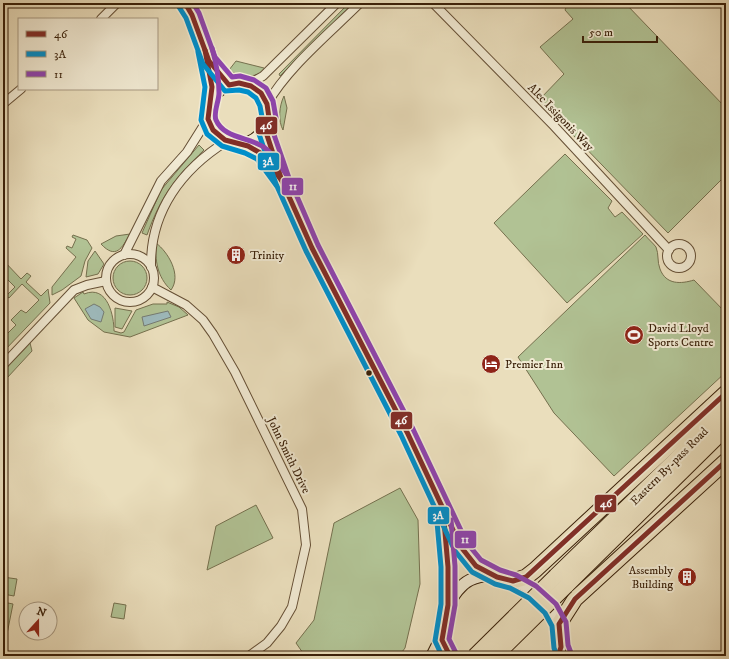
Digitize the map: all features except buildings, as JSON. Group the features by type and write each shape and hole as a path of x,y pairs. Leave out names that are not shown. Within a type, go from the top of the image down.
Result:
{"highway":[{"path":"513,581 526,577 535,570 726,393"},
{"name":"Eastern By-pass Road","path":"495,656 561,581 726,411"},
{"name":"Eastern By-pass Road","path":"475,656 561,581 726,428"},
{"path":"559,624 575,599 726,461"},
{"path":"434,656 442,640"}],"main road":[{"path":"185,3 192,15 209,61 212,99"},
{"path":"209,61 229,85"},
{"path":"239,83 247,85 261,93 267,104 269,118 265,129 254,140 243,144 234,144 222,139 214,132 209,121 208,109 212,99 219,90 229,85 239,83"},
{"path":"265,129 282,181 348,321 461,546 476,566 497,577"},
{"path":"243,144 262,154 282,181"},
{"path":"442,506 448,567 448,605 444,621 442,640 450,656"},
{"path":"448,605 458,589 469,581 482,576 497,577 513,581 533,592 551,610 559,624 561,653"}],"street":[{"path":"102,18 117,3"},
{"path":"247,85 263,76 337,3"},
{"path":"267,104 274,91 294,69 360,3"},
{"name":"Alec Issigonis Way","path":"433,3 559,131 669,250"},
{"path":"3,104 20,90"},
{"path":"124,255 161,181 187,152 204,125 209,121"},
{"path":"151,267 152,238 168,198 204,157 228,141"},
{"path":"124,255 137,256 146,261 151,267 154,275 152,287 146,296 141,300 128,302 115,297 110,292 106,281 109,265 124,255"},
{"path":"3,365 74,290 87,285 106,281"},
{"name":"John Smith Drive","path":"152,287 186,305 203,320 213,334 236,372 302,509 306,545 292,607 281,626 267,643 249,656"}],"green space":[{"path":"349,3 355,3 280,76 279,74"},
{"path":"568,3 598,3 602,7 606,3 625,3 726,108 726,175 668,233 539,100 564,74 540,47 573,19 565,10"},
{"path":"236,61 264,68 266,70 252,76 243,76 233,73 229,70"},
{"path":"284,96 287,108 283,130 280,122 280,113"},
{"path":"199,145 204,150 170,188 152,221 147,235 142,233 161,190"},
{"path":"565,154 612,201 608,208 615,217 622,212 643,234 567,303 494,223"},
{"path":"130,234 121,248 115,252 106,249 101,244 116,236"},
{"path":"73,235 87,240 92,248 85,261 81,276 62,290 52,295 52,287 76,257 66,248 67,246 72,248 76,239 72,237"},
{"name":"David Lloyd Sports Centre","path":"645,235 656,247 659,266 666,278 674,282 694,280 726,313 726,372 614,476 554,413 518,357"},
{"path":"156,243 165,252 172,264 175,278 171,290 163,280 158,268"},
{"path":"95,251 104,264 98,274 86,277 88,261"},
{"path":"3,260 21,279 27,273 31,276 26,282 41,296 48,289 50,303 3,352 3,338 16,325 11,320 21,310 26,313 39,300 22,284 9,298 6,296 15,287 3,275"},
{"path":"127,261 133,261 137,262 144,268 147,278 146,285 140,292 133,295 127,295 123,294 116,288 113,281 113,275 114,271 120,264"},
{"path":"83,292 84,294 92,292 99,294 104,298 111,311 114,331 121,333 124,332 136,310 153,304 167,304 167,302 179,307 188,315 130,337 104,332 88,320 74,298"},
{"path":"115,308 132,311 122,329 115,327"},
{"path":"30,343 32,351 7,378 3,374 3,371"},
{"path":"400,488 418,520 420,584 405,648 399,656 305,656 296,643 314,620 334,523"},
{"path":"256,505 273,538 207,570 216,526"},
{"path":"3,577 17,579 14,596 3,594"},
{"path":"3,602 13,604 7,634 3,634"},
{"path":"114,603 126,605 124,619 111,617"}],"water":[{"path":"94,304 100,307 104,312 101,322 91,319 85,309"},
{"path":"168,311 171,317 144,326 142,317"}],"transit line":[{"name":"46","path":"185,3 192,15 209,61 229,85 239,83 251,86 261,93 267,104 269,118 265,129 282,181 312,248 407,432 461,547 476,566 497,577 513,581 526,577 726,393"},
{"name":"11","path":"193,3 199,13 215,57 232,77 240,76 254,80 266,88 273,101 276,118 272,129 289,178 318,245 413,429 467,543 481,560 500,570 516,575 536,586 556,604 566,622 568,645 571,653"},
{"name":"3A","path":"179,7 186,18 203,64 225,91 239,90 248,92 256,98 260,106 262,117 258,131 276,184 306,251 401,435 455,551 472,572 495,584 510,588 529,598 545,613 552,626 554,648 557,656"},
{"name":"11","path":"212,48 219,87 219,96 215,114 216,120 225,131 259,144 269,151 288,177"},
{"name":"46","path":"205,50 212,87 208,119 213,130 225,140 248,146 262,154 282,181"},
{"name":"3A","path":"198,52 205,87 201,120 207,134 222,146 245,153 257,159 276,185"},
{"name":"46","path":"558,656 561,647 559,624 575,599 726,461"},
{"name":"11","path":"451,520 455,566 455,605 449,639 456,653"},
{"name":"46","path":"444,521 448,567 448,605 442,640 450,656"},
{"name":"3A","path":"437,522 441,567 441,604 435,641 442,656"}],"place":[{"name":"Trinity","path":"236,255"},
{"name":"David Lloyd Sports Centre","path":"634,335"},
{"name":"Premier Inn","path":"491,364"},
{"name":"Assembly Building","path":"687,577"}]}
